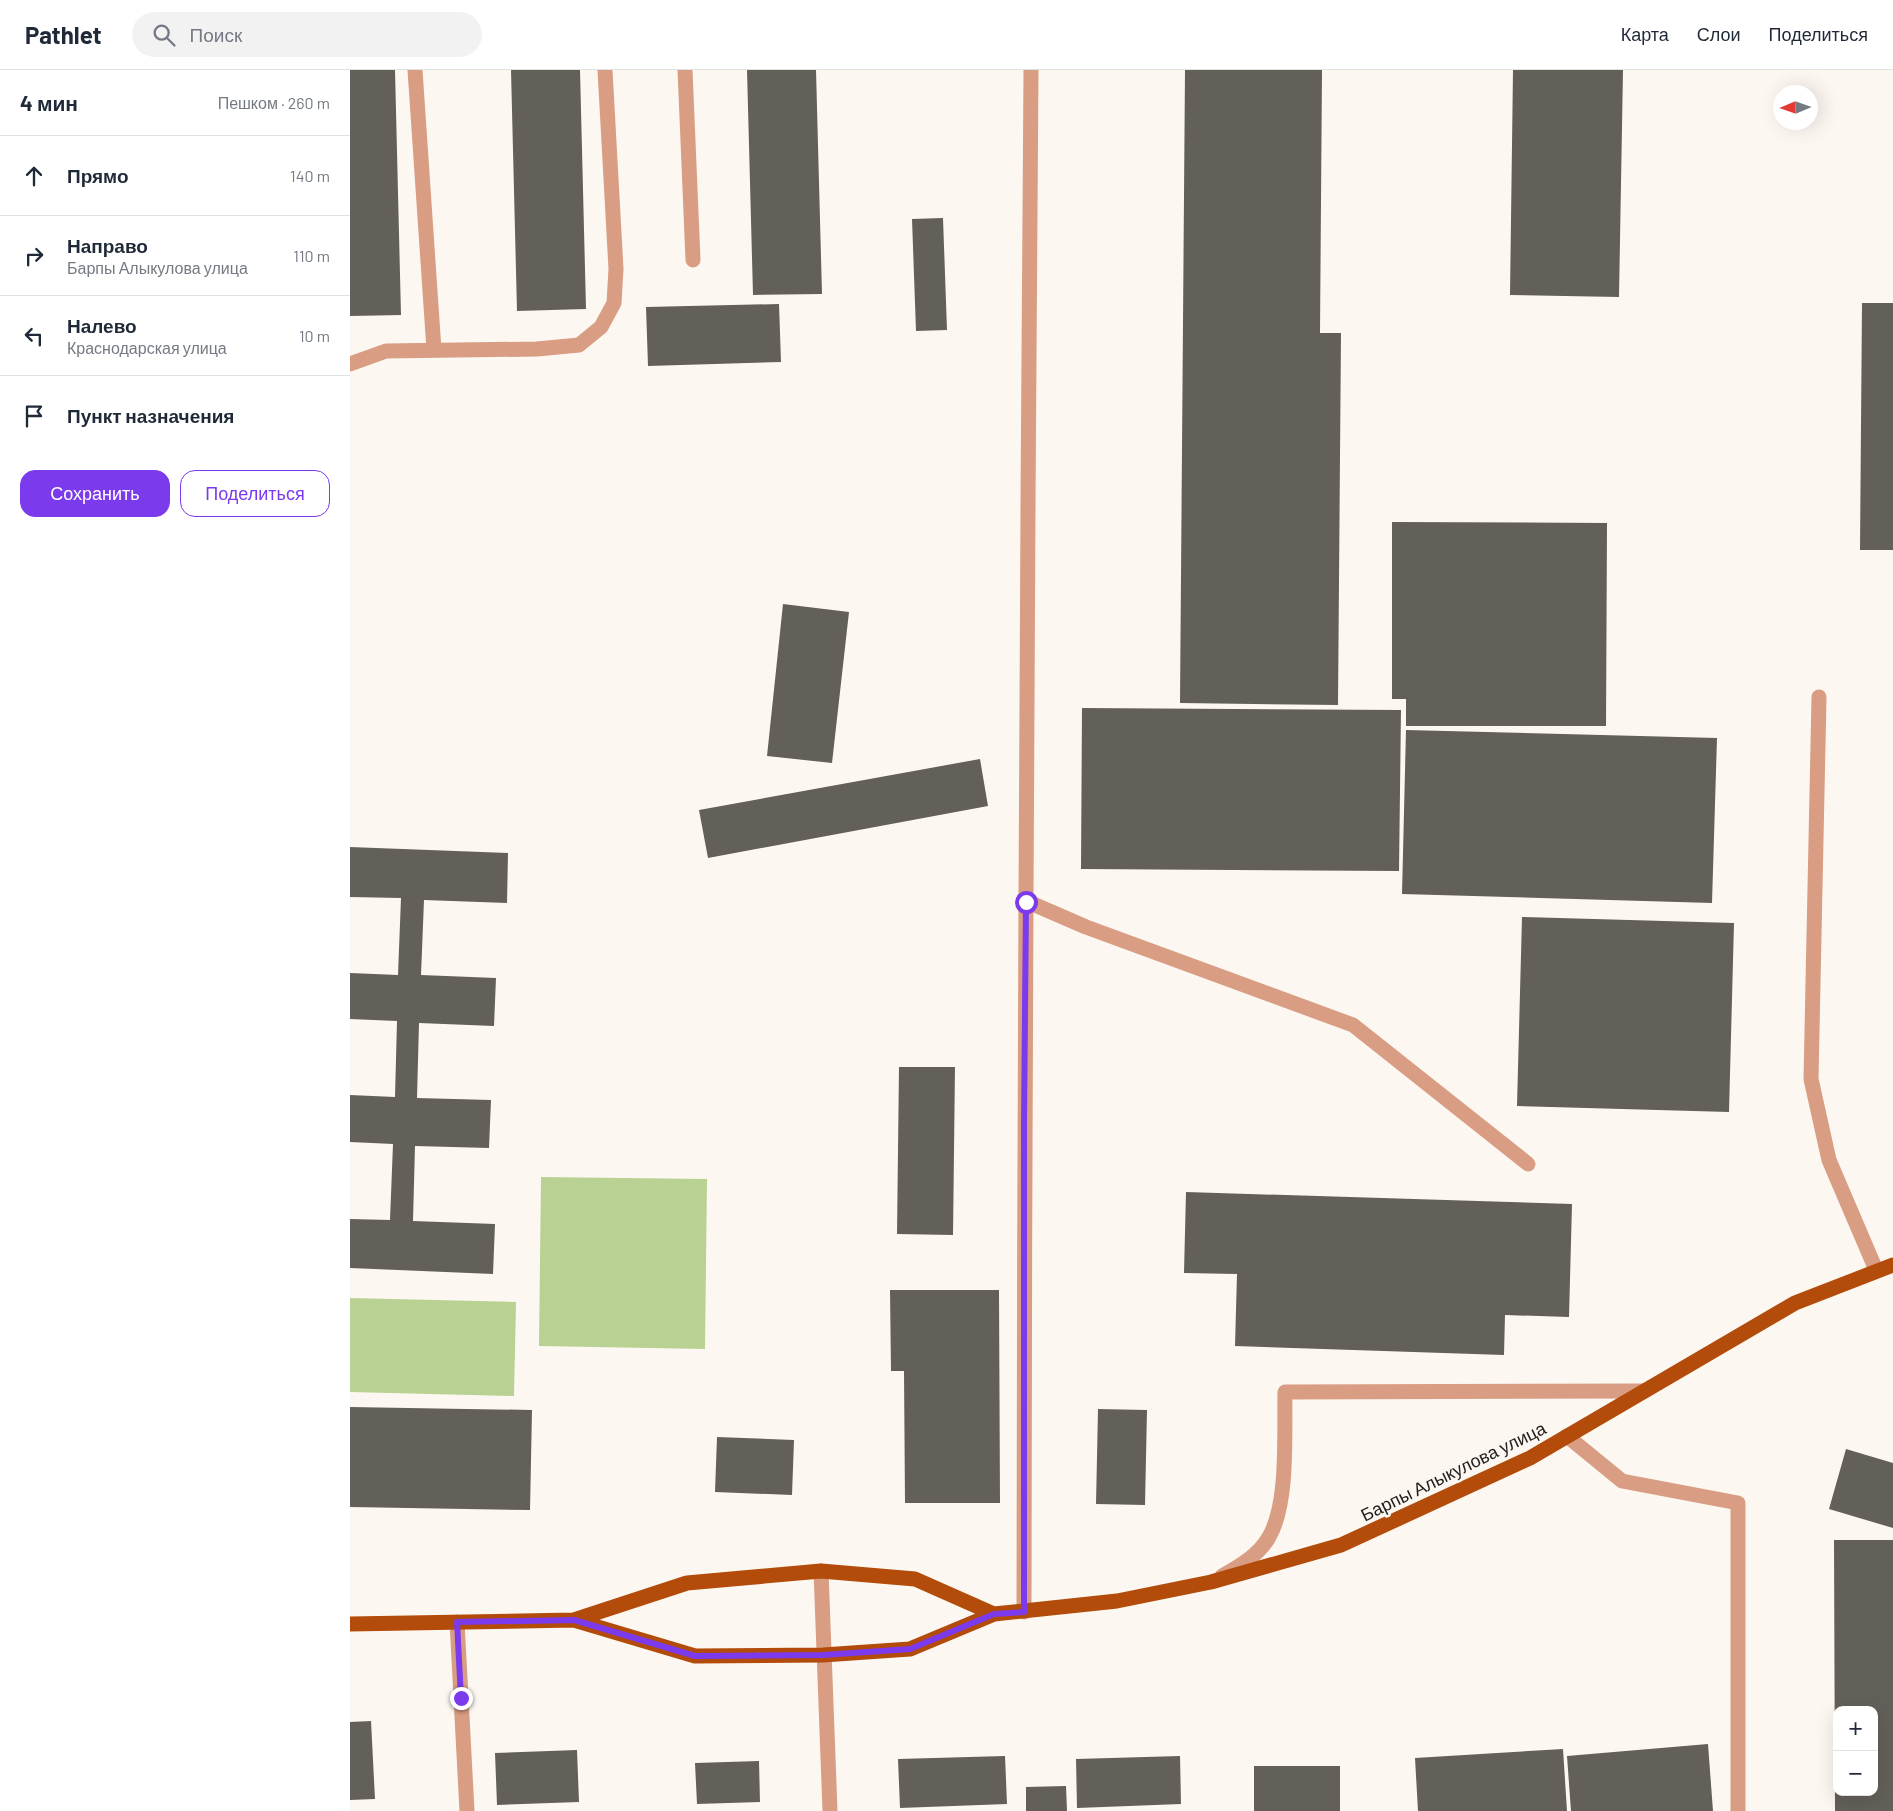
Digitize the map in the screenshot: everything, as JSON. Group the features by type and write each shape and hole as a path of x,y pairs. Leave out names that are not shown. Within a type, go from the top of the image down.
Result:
{"main road":[{"name":"Барпы Алыкулова улица","path":"574,1620 695,1656 823,1655 910,1649 994,1614 1117,1601 1211,1582 1341,1544 1530,1458 1795,1303 1893,1265"},
{"name":"Барпы Алыкулова улица","path":"350,1624 574,1620 687,1583 820,1571 915,1579 994,1614"}],"street":[{"path":"415,70 434,350"},
{"path":"350,364 386,352 537,349 579,345 601,327 614,303 616,269 605,70"},
{"path":"685,70 693,260"},
{"path":"1024,1612 1024,1123 1031,70"},
{"path":"1820,697 1811,1079 1829,1160 1876,1270"},
{"path":"1026,902 1086,927 1353,1025 1528,1164"},
{"path":"1211,1582 1247,1562 1269,1537 1282,1500 1284,1392 1644,1391"},
{"path":"1567,1436 1622,1481 1738,1503 1738,1811"},
{"path":"820,1571 830,1811"},
{"path":"457,1622 467,1811"}],"green space":[{"path":"541,1177 707,1179 705,1349 539,1346"},
{"path":"350,1298 516,1302 514,1396 350,1392"}],"building":[{"path":"350,70 395,70 401,315 350,316"},
{"path":"511,70 580,70 586,309 517,311"},
{"path":"747,70 816,70 822,294 753,295"},
{"path":"1185,70 1322,70 1320,333 1341,333 1338,705 1180,703"},
{"path":"1513,70 1623,70 1619,297 1510,295"},
{"path":"943,218 947,330 916,331 912,219"},
{"path":"1862,303 1893,303 1893,550 1860,550"},
{"path":"779,304 781,362 648,366 646,307"},
{"path":"1392,522 1607,523 1606,726 1406,726 1406,699 1392,699"},
{"path":"783,604 849,612 832,763 767,756"},
{"path":"1082,708 1401,710 1399,871 1081,869"},
{"path":"1406,730 1717,738 1712,903 1402,894"},
{"path":"980,759 988,806 708,858 699,810"},
{"path":"350,847 508,853 507,903 424,900 421,975 496,978 494,1026 419,1023 417,1098 491,1100 489,1148 415,1146 413,1221 495,1224 493,1274 350,1268 350,1219 390,1220 393,1144 350,1142 350,1095 395,1097 397,1021 350,1019 350,973 398,975 401,898 350,897"},
{"path":"1522,917 1734,923 1729,1112 1517,1106"},
{"path":"899,1067 955,1067 953,1235 897,1234"},
{"path":"1186,1192 1572,1204 1569,1317 1505,1315 1504,1355 1235,1346 1237,1274 1184,1273"},
{"path":"890,1290 999,1290 1000,1503 905,1503 904,1371 891,1371"},
{"path":"350,1407 532,1410 530,1510 350,1507"},
{"path":"1098,1409 1147,1410 1145,1505 1096,1504"},
{"path":"717,1437 794,1440 792,1495 715,1492"},
{"path":"1846,1449 1893,1463 1893,1528 1829,1509"},
{"path":"1834,1540 1893,1540 1893,1811 1835,1811 1835,1796 1878,1796 1878,1706 1835,1706"},
{"path":"371,1721 375,1799 350,1800 350,1722"},
{"path":"1708,1744 1713,1811 1571,1811 1567,1756"},
{"path":"1563,1749 1567,1811 1418,1811 1415,1758"},
{"path":"577,1750 579,1802 497,1805 495,1753"},
{"path":"1005,1756 1007,1804 900,1808 898,1759"},
{"path":"1180,1756 1181,1804 1077,1808 1076,1759"},
{"path":"759,1761 760,1802 697,1804 695,1763"},
{"path":"1254,1766 1340,1766 1340,1811 1254,1811"},
{"path":"1066,1786 1067,1811 1026,1811 1026,1787"}],"route":[{"path":"461,1698 457,1622 574,1620 695,1656 823,1655 910,1649 994,1614 1024,1612 1026,902"}]}
